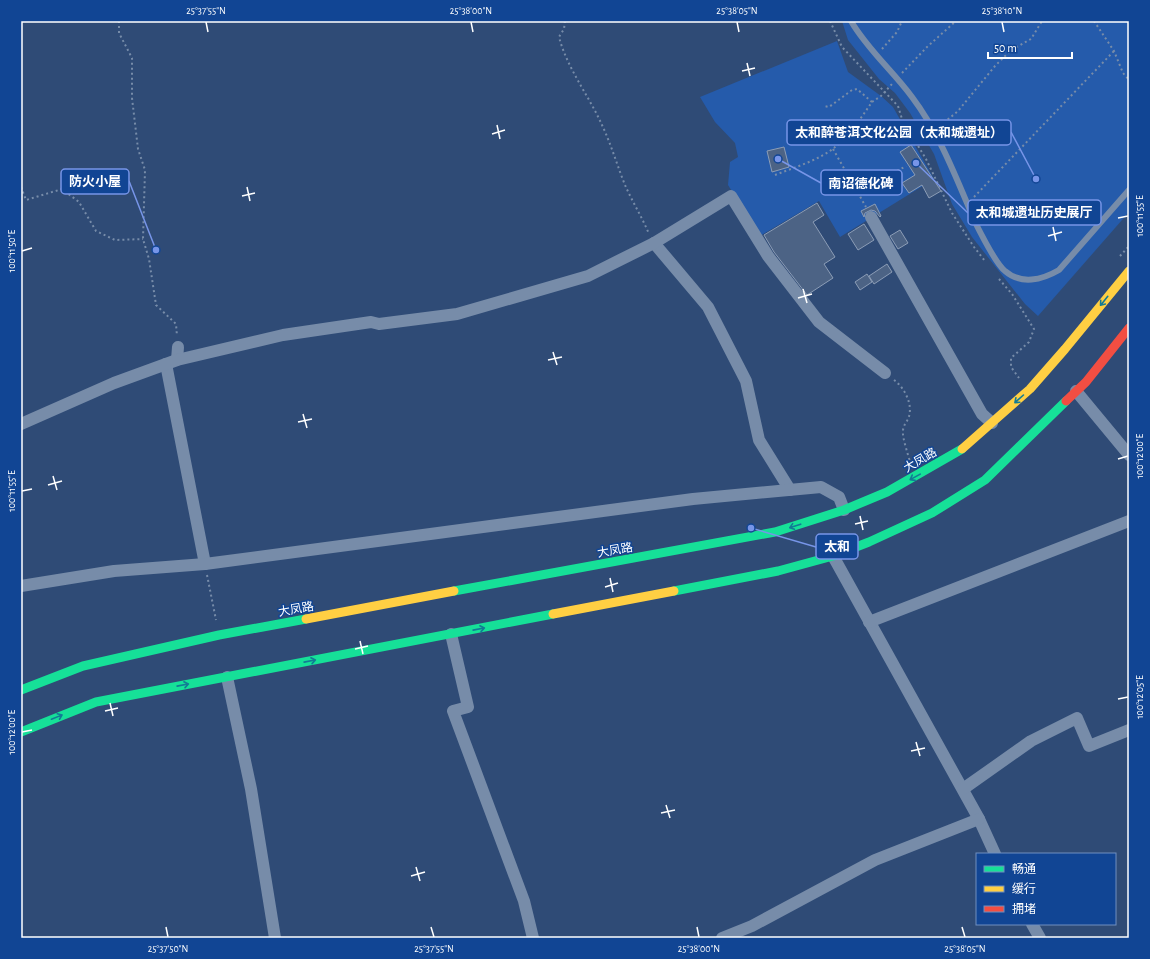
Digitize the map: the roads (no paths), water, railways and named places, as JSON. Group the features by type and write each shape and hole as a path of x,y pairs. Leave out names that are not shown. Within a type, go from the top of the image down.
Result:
{"highway":[{"name":"大凤路","path":"21,690 83,666 219,635 775,532 844,510 887,492 964,448 1030,389 1065,350 1129,271"},
{"path":"21,732 96,702 778,571 833,556 869,542 932,513 985,480 1086,382 1129,328"}],"street":[{"path":"21,424 114,383 172,362 283,335 324,328 371,322 379,324 457,314 588,276 654,244 731,196 768,256 819,322 885,373"},
{"path":"872,217 982,414 992,423"},
{"path":"654,244 708,307 746,381 759,440 790,490"},
{"path":"178,347 172,362 205,564"},
{"path":"1076,391 1129,455"},
{"path":"21,586 114,571 205,564 694,499 821,487 839,497 844,510"},
{"path":"869,622 1129,520"},
{"path":"833,556 979,818 995,853"},
{"path":"452,634 468,707 453,711 524,901 533,938"},
{"path":"227,677 251,790 275,938"},
{"path":"963,789 1031,741 1077,718 1089,746 1129,730"},
{"path":"722,938 745,934 752,926 875,860 979,818"},
{"path":"1033,925 1040,938"}],"lane":[{"path":"851,21 858,32 913,98 933,131 982,235 1003,270 1016,278 1022,280 1035,280 1052,274 1064,265 1129,190"}],"place":[{"name":"南诏德化碑","path":"778,159"},
{"name":"太和城遗址历史展厅","path":"916,163"},
{"name":"太和醉苍洱文化公园（太和城遗址）","path":"1036,179"},
{"name":"防火小屋","path":"156,250"},
{"name":"太和","path":"751,528"}]}
